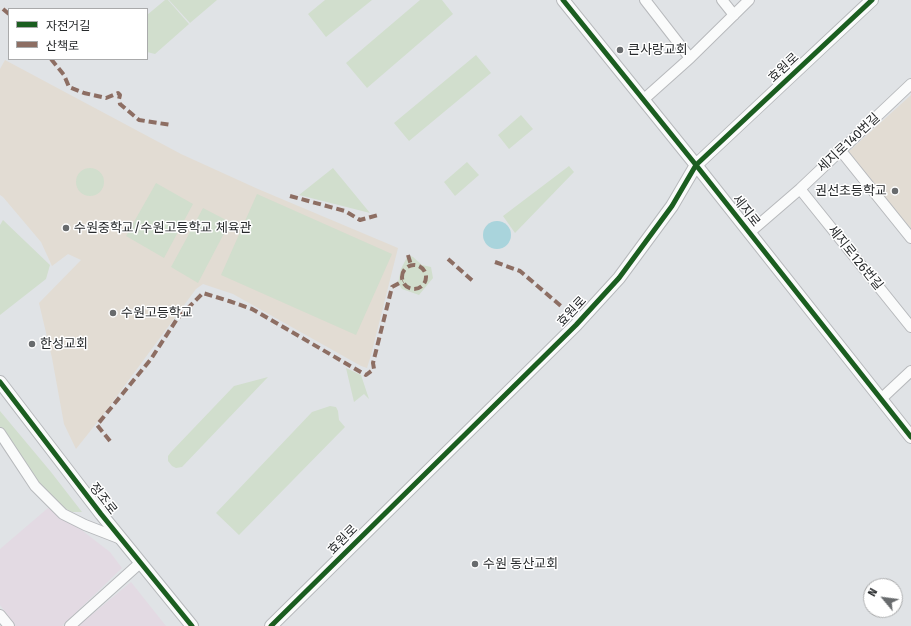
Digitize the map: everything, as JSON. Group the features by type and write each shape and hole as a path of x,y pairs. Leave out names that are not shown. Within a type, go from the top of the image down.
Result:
{"street":[{"name":"세지로","path":"563,0 696,165 911,437"},
{"path":"645,0 690,58"},
{"path":"722,0 734,14"},
{"path":"643,100 690,58 749,0"},
{"name":"효원로","path":"271,626 576,325 619,278 672,206 696,165 872,0"},
{"name":"세지로140번길","path":"749,233 800,189 911,84"},
{"path":"841,150 911,238"},
{"name":"세지로126번길","path":"800,189 911,327"},
{"path":"881,399 911,371"},
{"name":"정조로","path":"0,382 121,539 192,626"},
{"name":"정조로","path":"0,433 35,486 62,514 85,526 121,539"},
{"path":"70,626 140,562"},
{"path":"0,615 9,626"}],"shaded area":[{"path":"5,60 181,154 258,189 398,248 367,368 233,294 203,284 196,289 76,449 64,424 52,358 39,303 81,260 68,254 52,266 41,242 0,195 0,69"},
{"name":"권선초등학교","path":"911,95 911,229 847,153"},
{"path":"48,508 75,525 110,552 122,568 62,626 16,626 0,605 0,549"},
{"path":"131,582 166,626 78,626"}],"green space":[{"path":"165,0 168,0 189,24 155,54 148,52 148,14"},
{"path":"169,0 217,0 190,23"},
{"path":"325,0 372,0 326,37 308,14"},
{"path":"420,0 442,0 453,14 367,88 346,63"},
{"path":"476,55 491,73 409,141 394,123"},
{"path":"521,115 533,129 509,149 498,135"},
{"path":"467,162 479,175 455,196 444,182"},
{"path":"569,166 574,172 515,233 503,216"},
{"path":"90,168 100,172 104,182 100,192 90,196 80,192 76,182 80,172"},
{"path":"333,168 370,213 299,195"},
{"path":"156,183 193,204 164,258 126,236"},
{"path":"257,194 392,254 356,335 221,275"},
{"path":"203,208 230,222 198,283 171,267"},
{"path":"3,220 50,265 46,279 0,315 0,225"},
{"path":"408,255 413,257 422,265 431,267 433,278 419,295 402,289 398,283 401,269"},
{"path":"346,368 361,375 369,399 364,394 354,402"},
{"path":"268,377 182,467 176,468 172,466 168,461 168,456 171,452 234,386"},
{"path":"330,406 336,407 339,420 345,427 239,535 216,513 312,412"},
{"path":"0,411 82,512 72,512 59,505 44,489 3,433 0,427"}],"water":[{"path":"497,221 507,225 511,235 507,245 497,249 487,245 483,235 487,225"}],"marked path":[{"path":"3,9 8,13"},
{"path":"52,60 64,75 69,87 84,93 106,98 118,93 120,95 120,104 139,120 171,125"},
{"path":"290,196 345,211 360,220 378,215"},
{"path":"408,255 411,265"},
{"path":"448,259 474,282"},
{"path":"495,262 520,271 561,306"},
{"path":"414,265 423,268 426,277 423,286 414,289 405,286 402,277 405,268 414,265"},
{"path":"110,441 97,425 151,359 177,319 203,293 252,309 366,375 374,369 373,363 392,287 403,281"}],"cycle path":[{"path":"563,0 696,165 911,437"},
{"path":"271,626 576,325 619,278 672,206 696,165 872,0"},
{"path":"0,382 101,514 192,626"}],"place":[{"name":"큰사랑교회","path":"620,50"},
{"name":"권선초등학교","path":"895,191"},
{"name":"수원중학교/수원고등학교 체육관","path":"66,228"},
{"name":"수원고등학교","path":"113,313"},
{"name":"한성교회","path":"32,344"},
{"name":"수원 동산교회","path":"475,564"}]}
